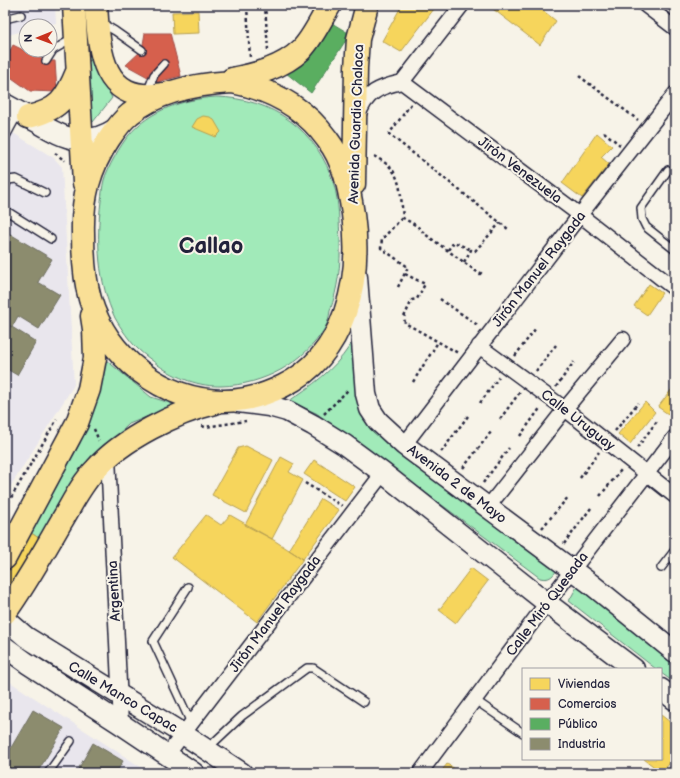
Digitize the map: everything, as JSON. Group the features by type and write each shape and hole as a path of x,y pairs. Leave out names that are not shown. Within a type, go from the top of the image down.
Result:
{"main road":[{"path":"74,5 85,196"},
{"path":"97,13 100,53 110,76 124,89 135,94 146,95 260,72 283,63 301,50 330,5"},
{"name":"Avenida Guardia Chalaca","path":"354,220 356,68 358,39 367,5"},
{"path":"18,111 40,114 51,109 60,102 68,92 77,72"},
{"path":"5,558 77,423 89,389 95,358 94,330 85,272 83,223 85,196 89,175 101,150 117,128 129,115 142,105 158,97 194,85 232,82 253,86 288,102 316,125 328,139 337,155 349,187 354,220 354,276 346,312 338,330 320,357 309,370 274,391 255,397 200,407 141,434 108,457 96,468 81,487 22,590 5,614"},
{"path":"18,111 61,136 73,139 82,140 94,138 106,135 117,128"},
{"name":"Avenida 2 de Mayo","path":"355,251 366,394 370,409 378,421 404,444 532,540 675,652"},
{"path":"90,299 106,335 119,353 146,376 181,394 200,399 269,406 287,411 313,425 383,473 633,668"},
{"name":"Calle Manco Capac","path":"5,619 26,637 120,696 187,728 207,750 242,773"},
{"name":"Calle Manco Capac","path":"5,646 27,663 194,773"},
{"path":"662,691 675,700"}],"street":[{"path":"354,130 361,106 368,96 386,85 402,82 462,5"},
{"path":"644,5 675,28"},
{"name":"Jirón Venezuela","path":"402,82 580,215 675,289"},
{"name":"Jirón Manuel Raygada","path":"404,444 675,94"},
{"path":"481,502 565,410 623,339"},
{"name":"Calle Uruguay","path":"479,346 565,410 675,496"},
{"name":"Calle Miró Quesada","path":"420,773 572,571 648,474 675,436"},
{"name":"Argentina","path":"108,457 121,724"},
{"name":"Jirón Manuel Raygada","path":"167,755 383,473"}],"lane":[{"path":"97,13 115,31 142,50"},
{"path":"5,20 21,15"},
{"path":"46,61 53,50 76,38"},
{"path":"146,95 151,80 164,64"},
{"path":"5,138 18,111"},
{"path":"668,170 641,208 642,219 646,227 675,250"},
{"path":"5,187 8,180 16,179 45,193"},
{"path":"5,210 51,239"},
{"path":"661,568 675,550"},
{"path":"187,728 153,641 188,587"},
{"path":"207,750 242,716 308,668 313,668 364,702"},
{"path":"475,700 522,732"},
{"path":"48,773 71,741"}],"path":[{"path":"260,72 265,5"},
{"path":"247,6 260,72"},
{"path":"579,76 649,128"},
{"path":"419,95 389,134 508,229"},
{"path":"604,132 629,152"},
{"path":"374,156 388,165 395,175 399,187 402,218 382,239 382,248 408,267 398,287"},
{"path":"402,218 417,226 425,234 480,274 483,270"},
{"path":"448,250 454,242 475,251 500,223"},
{"path":"464,262 471,250"},
{"path":"405,274 425,284 417,299 412,300 404,317 405,323 469,359"},
{"path":"440,299 490,333"},
{"path":"413,382 438,342"},
{"path":"321,417 352,386"},
{"path":"82,407 108,457"},
{"path":"5,508 59,415"},
{"path":"180,415 205,427 250,421"},
{"path":"432,465 468,416"},
{"path":"453,480 491,432"},
{"path":"481,502 509,448"},
{"path":"305,483 353,513"},
{"path":"532,540 569,496"},
{"path":"554,557 591,508"}],"shaded area":[{"path":"5,5 55,5 56,18 18,18 18,32 5,36"},
{"path":"5,128 54,158 62,167 74,385 5,495"},
{"path":"5,678 7,680 150,773 5,773"}],"green space":[{"path":"82,5 87,5 90,53 112,98 89,127"},
{"path":"216,97 256,103 274,111 290,121 304,133 317,148 327,165 334,185 338,205 340,240 340,258 335,294 327,324 316,340 306,352 281,370 252,381 237,385 222,386 205,385 180,378 158,365 132,343 117,322 109,304 102,276 99,246 99,216 104,180 118,150 129,135 137,126 168,107 192,100"},
{"path":"356,330 361,413 369,425 381,438 552,560 557,570 552,576 546,579 540,578 356,441 316,413 289,401 314,383 336,363 349,347"},
{"path":"106,360 151,397 176,405 129,424 83,468 42,540 31,533 80,443 96,398"},
{"path":"579,583 675,659 675,683 662,674 662,668 655,668 569,601"}],"building: Viviendas":[{"path":"402,5 437,5 401,52 382,41"},
{"path":"496,5 536,5 556,21 540,45 493,9"},
{"path":"198,11 199,33 173,34 172,12"},
{"path":"203,116 210,117 214,120 221,132 216,137 192,127 197,119"},
{"path":"597,133 612,146 601,157 609,164 582,198 562,183"},
{"path":"675,212 675,223 670,219"},
{"path":"649,284 662,293 647,315 634,306"},
{"path":"675,385 675,404 668,414 658,407"},
{"path":"645,402 655,412 630,444 618,434"},
{"path":"246,446 273,460 246,513 212,495 238,448"},
{"path":"281,457 294,464 289,472 303,480 272,539 245,525"},
{"path":"314,460 355,487 345,501 304,474"},
{"path":"321,499 339,510 303,559 289,550"},
{"path":"206,515 221,525 230,515 303,559 257,622 172,557"},
{"path":"31,533 42,540 15,587 5,582 5,578"},
{"path":"471,568 488,581 456,623 439,610"},
{"path":"662,716 675,726 675,756 662,773 645,760 662,760"},
{"path":"447,764 457,770 455,773 440,773"}],"building: Comercios":[{"path":"145,33 170,33 181,76 157,82 126,65 142,50"},
{"path":"13,45 18,47 18,58 40,58 46,61 55,61 57,92 30,91 5,73 5,60"}],"building: Público":[{"path":"325,19 350,34 311,93 286,73"}],"building: Industria":[{"path":"5,231 52,259 38,282 60,295 39,329 18,316 12,327 5,323"},
{"path":"7,324 36,342 17,375 5,368 5,328"},
{"path":"33,710 64,728 37,773 5,773 5,758"},
{"path":"93,743 123,761 116,773 76,773"}],"district":[{"name":"Callao","path":"211,246"}]}
